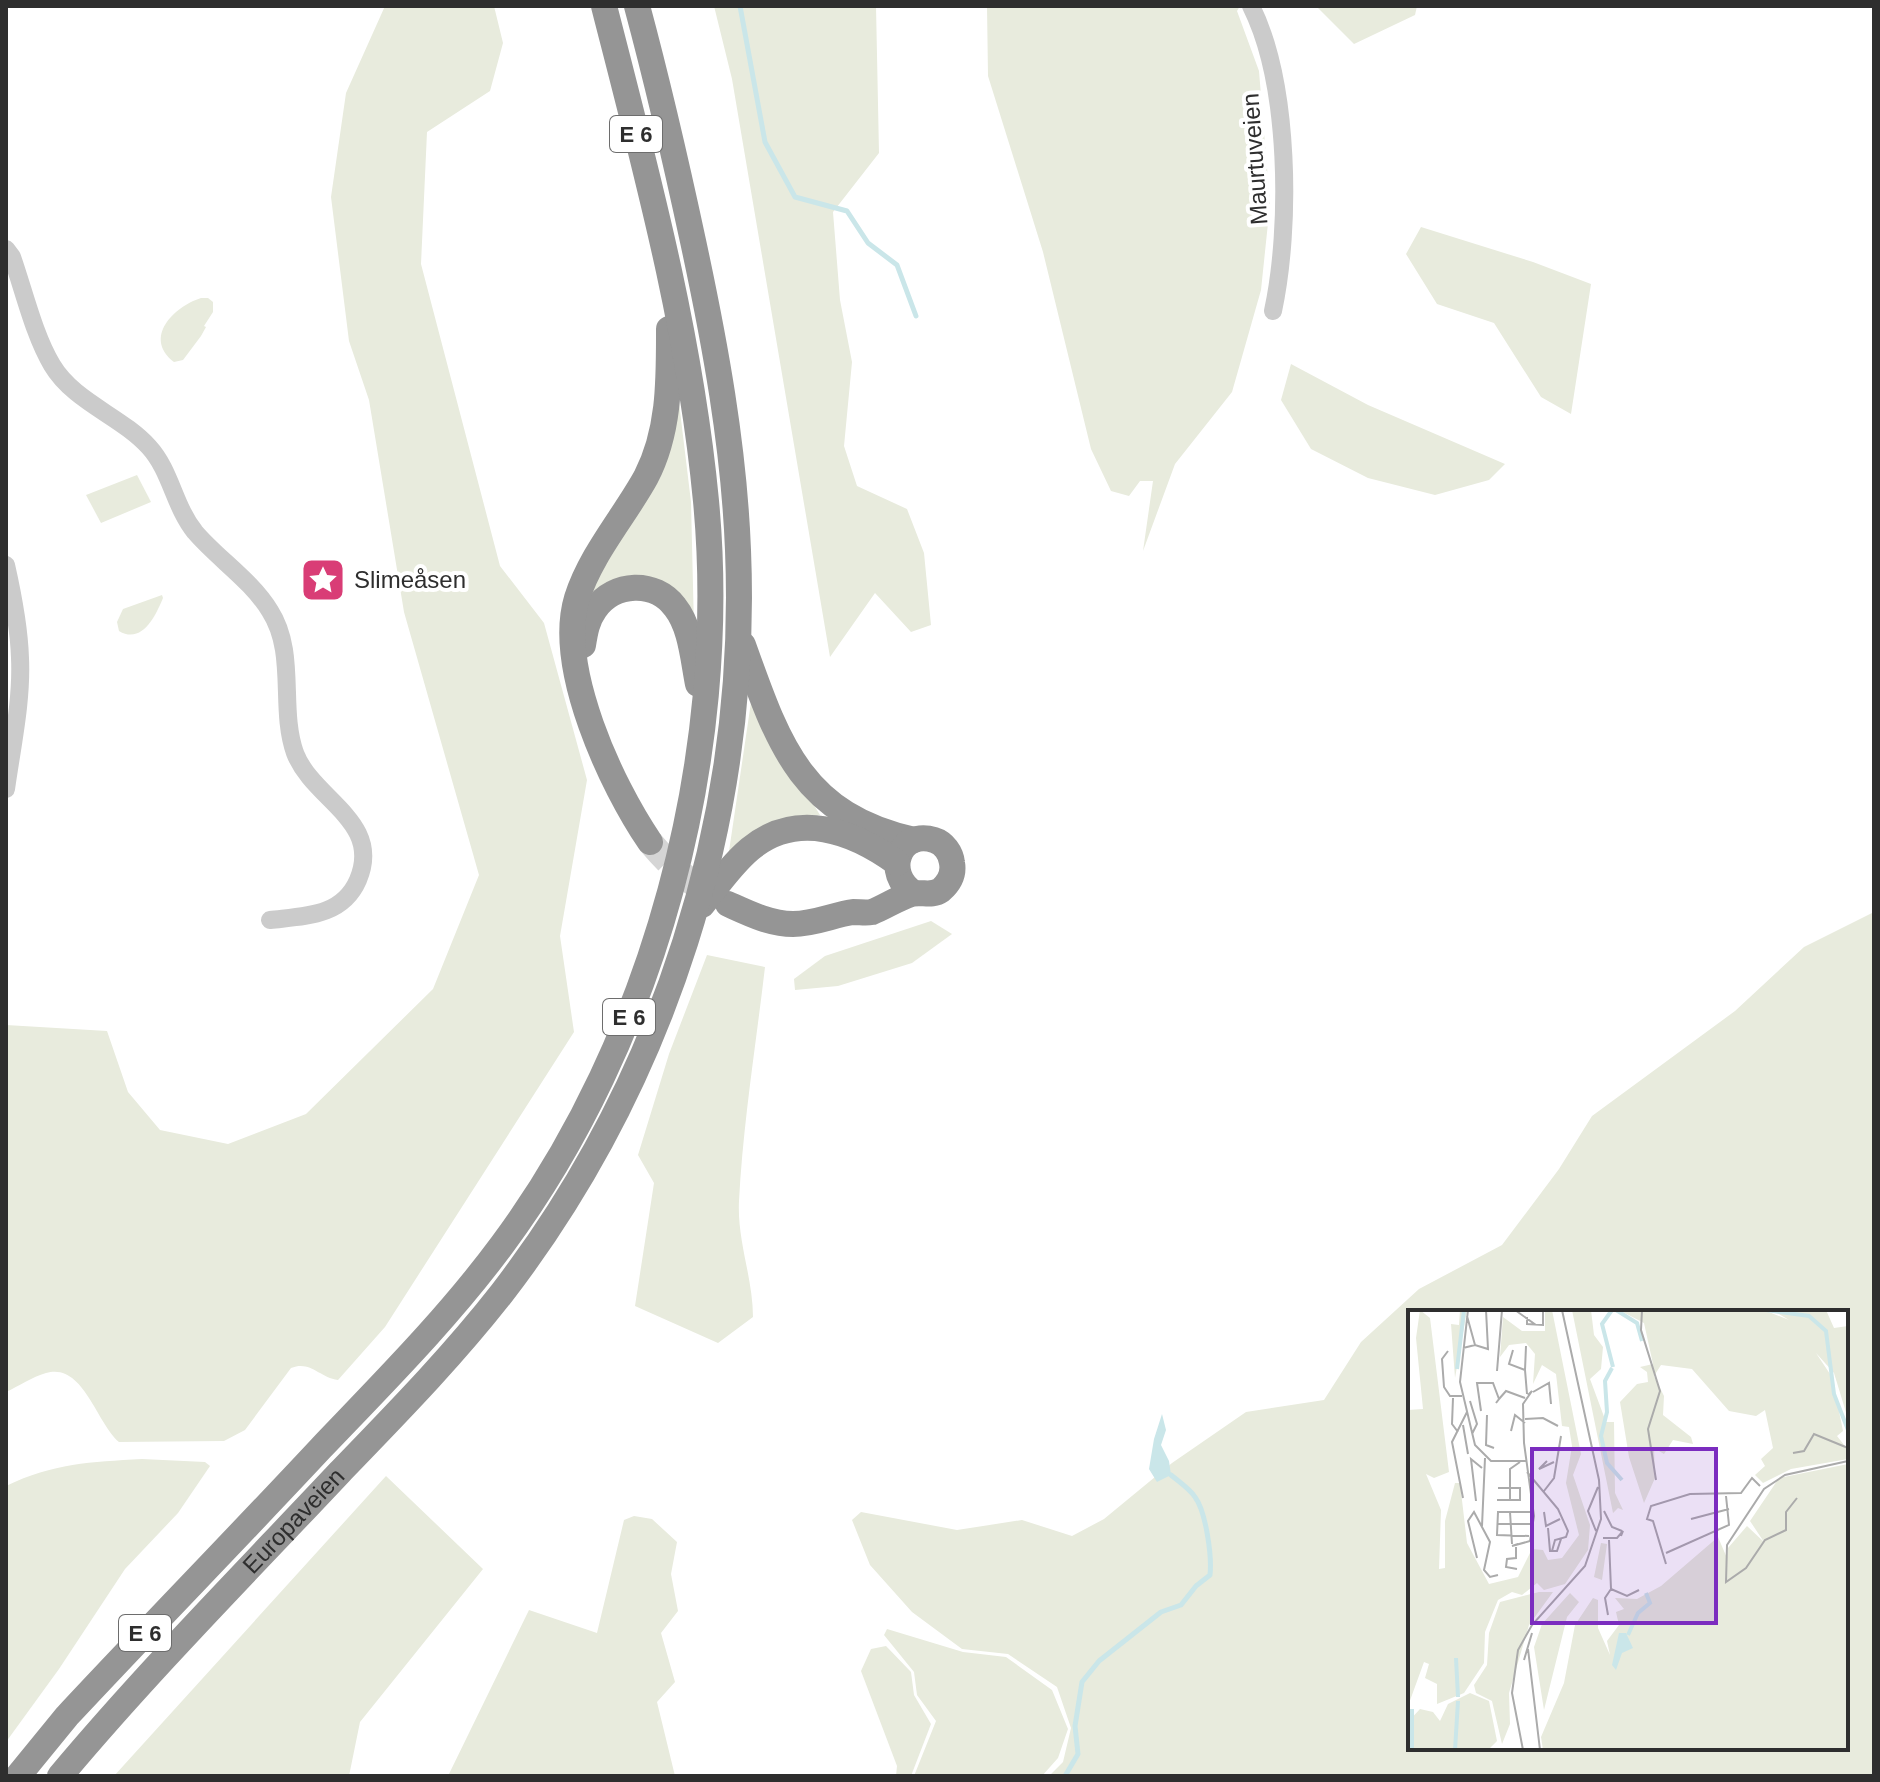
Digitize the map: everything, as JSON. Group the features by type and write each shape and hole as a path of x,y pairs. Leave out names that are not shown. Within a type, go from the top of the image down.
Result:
{"highway":[{"name":"E 6","path":"604,6 669,261 696,411 707,507 710,628 704,716"},
{"name":"E 6","path":"637,6 677,159 718,365 739,551 738,629 728,762 712,845 694,914"},
{"name":"E 6","path":"650,842 611,771 585,705 571,641 577,599 590,569 653,463 664,425 669,378 669,261"},
{"name":"E 6","path":"577,672 587,626 598,605 622,589 636,587 656,591 672,602 684,621 704,716"},
{"name":"E 6","path":"694,914 742,856 761,841 792,828 811,827 846,834 927,895 943,888 952,874 951,856 940,843 878,830 854,819 821,797 773,728 738,629"},
{"name":"Europaveien","path":"18,1776 67,1716 401,1365 472,1285 536,1194 586,1107 624,1028 661,924 684,838 704,716"},
{"name":"E 6","path":"728,904 762,919 790,925 852,912 869,913 903,876 904,848 914,840"},
{"name":"Europaveien","path":"60,1776 146,1680 425,1384 525,1262 590,1162 634,1077 670,989 694,914"}],"street":[{"name":"Maurtuveien","path":"1251,6 1270,51 1280,129 1284,234 1273,311"},
{"path":"6,249 12,257 51,365 86,399 148,445 164,468 187,521 262,601 278,626 295,753 309,777 355,827 364,853 361,872 352,893 343,903 326,911 270,920"},
{"path":"6,565 15,603 21,661 6,789"}],"shaded area":[{"path":"385,6 494,6 503,43 490,91 427,132 421,264 500,566 544,623 587,780 560,936 574,1032 385,1327 338,1380 309,1367 291,1368 245,1430 224,1441 119,1442 88,1396 70,1376 59,1372 46,1373 6,1392 6,1025 107,1031 128,1092 160,1130 228,1144 306,1114 433,989 479,875 404,612 369,400 349,341 331,197 346,93"},
{"path":"714,6 876,6 879,153 833,212 840,300 852,362 844,446 857,486 907,509 924,553 931,625 911,632 875,593 830,657 732,79"},
{"path":"987,6 1240,6 1237,11 1259,71 1270,204 1261,290 1232,392 1175,464 1143,551 1153,481 1140,481 1129,496 1111,491 1091,449 1043,252 988,76"},
{"path":"1316,6 1417,6 1415,15 1354,44"},
{"path":"1421,227 1533,262 1591,284 1571,414 1541,397 1494,323 1437,304 1406,254"},
{"path":"201,298 213,302 213,312 201,336 183,360 174,362 161,343 165,324 181,308"},
{"path":"1291,364 1368,405 1505,464 1489,480 1435,495 1368,478 1311,449 1281,400"},
{"path":"677,386 691,502 694,628 678,598 585,597"},
{"path":"137,475 151,502 101,523 86,495"},
{"path":"162,595 147,626 135,634 119,631 117,622 123,609"},
{"path":"751,702 820,815 799,817 727,865"},
{"path":"1874,912 1874,1776 1049,1776 1063,1762 1071,1728 1057,1687 1008,1654 962,1649 912,1612 870,1565 852,1520 861,1512 957,1530 1022,1520 1072,1536 1104,1519 1172,1463 1246,1412 1324,1400 1361,1342 1419,1289 1502,1245 1559,1169 1592,1116 1735,1011 1804,947"},
{"path":"931,921 952,934 912,963 838,986 795,990 794,979 825,956"},
{"path":"707,955 765,967 739,1201 740,1231 753,1317 718,1343 635,1306 654,1183 638,1155 669,1054"},
{"path":"142,1459 205,1462 210,1466 178,1513 125,1569 6,1742 6,1486 56,1468"},
{"path":"386,1476 483,1569 360,1722 349,1776 114,1776"},
{"path":"634,1516 652,1519 677,1542 671,1574 678,1611 661,1633 675,1682 657,1702 675,1776 448,1776 529,1610 597,1633 624,1520"},
{"path":"887,1629 963,1652 1006,1657 1052,1690 1068,1729 1058,1758 1042,1776 914,1776 936,1721 917,1695 914,1672 884,1635"},
{"path":"886,1646 911,1672 914,1695 931,1724 911,1776 896,1776 897,1766 861,1671 871,1649"}],"water":[{"path":"1162,1414 1166,1430 1161,1445 1169,1461 1171,1475 1157,1482 1149,1469"}],"waterway":[{"path":"740,6 765,142 795,197 847,211 868,243 897,265 916,316"},
{"path":"1065,1776 1078,1754 1075,1726 1082,1682 1099,1661 1161,1612 1181,1605 1196,1586 1210,1575 1207,1534 1199,1504 1190,1491 1171,1475"}],"tunnel":[{"path":"650,842 681,874 718,899"}],"place":[{"name":"Slimeåsen","path":"323,580"}]}
